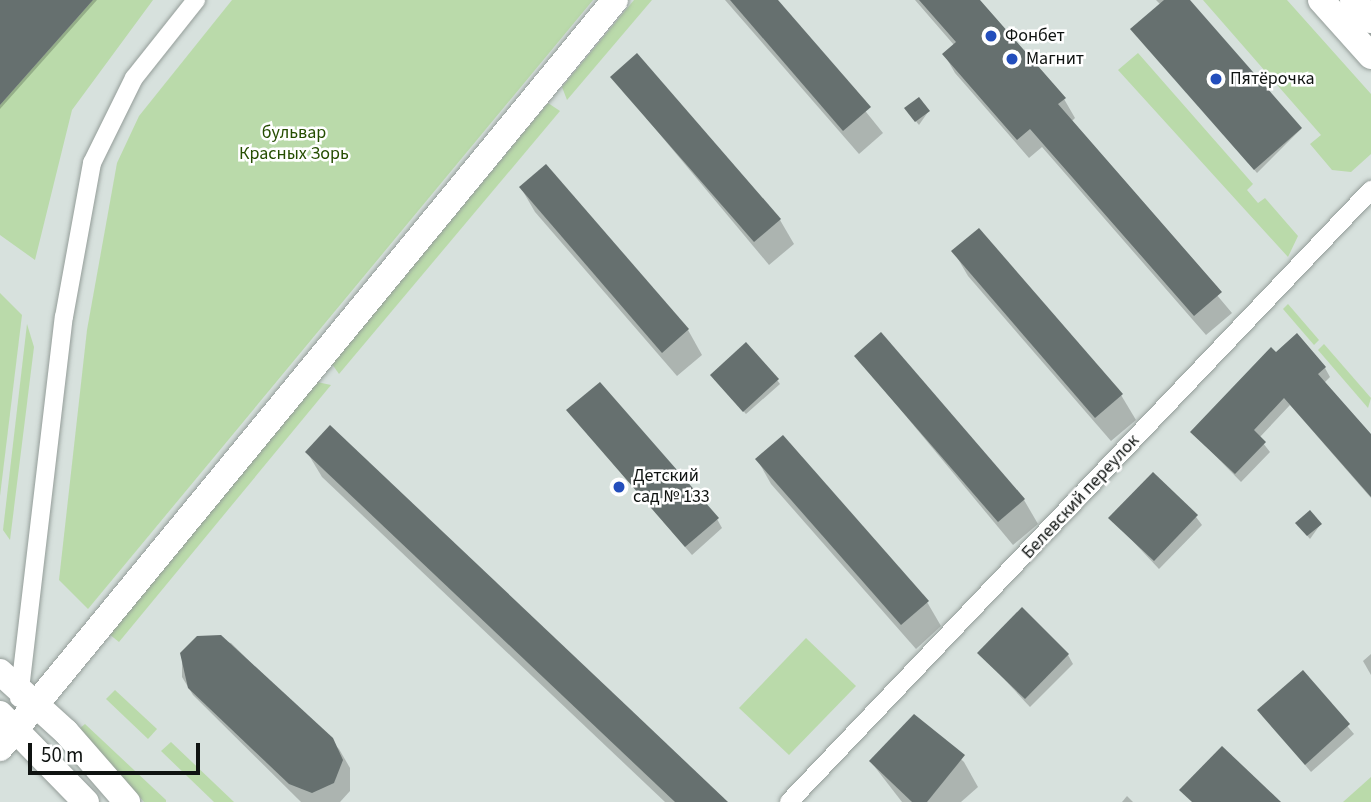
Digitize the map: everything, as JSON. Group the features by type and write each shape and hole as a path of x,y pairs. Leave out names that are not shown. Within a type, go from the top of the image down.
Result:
{"street":[{"path":"28,697 64,317 92,163 134,78 196,0"},
{"path":"86,802 5,730 28,697 615,0"},
{"path":"1321,0 1371,56"},
{"path":"1353,0 1371,20"},
{"name":"Белевский переулок","path":"789,802 1371,190"},
{"path":"0,672 28,697 127,802"}],"green space":[{"path":"93,0 153,0 72,110 35,260 0,235 0,105"},
{"name":"бульвар Красных Зорь","path":"232,0 593,0 88,609 59,580 87,330 117,163 139,116"},
{"path":"634,0 652,0 567,100 562,87"},
{"path":"1203,0 1287,0 1371,94 1371,154 1351,172 1332,170 1310,144 1321,135"},
{"path":"1138,53 1253,184 1247,190 1258,203 1265,198 1298,236 1288,257 1118,70"},
{"path":"548,103 560,111 339,374 332,364"},
{"path":"0,293 22,315 0,496"},
{"path":"1288,304 1319,340 1314,345 1283,309"},
{"path":"27,324 34,347 10,540 3,530"},
{"path":"1324,344 1371,398 1368,408 1318,350"},
{"path":"317,382 331,385 119,642 109,634"},
{"path":"806,638 856,686 789,755 739,708"},
{"path":"115,690 157,729 148,739 106,699"},
{"path":"85,724 166,802 144,802 79,729"},
{"path":"171,742 234,802 214,802 161,751"},
{"path":"1371,777 1371,802 1343,802"}],"building":[{"path":"0,0 93,0 0,105"},
{"path":"730,0 778,0 871,107 843,131"},
{"path":"919,0 980,0 1066,98 1058,104 1222,292 1194,316 1030,129 1017,140 942,54 956,42"},
{"name":"Пятёрочка","path":"1164,0 1190,0 1302,128 1254,170 1130,29"},
{"path":"637,53 781,219 754,242 610,77"},
{"path":"919,97 930,111 915,122 904,108"},
{"path":"546,164 689,329 662,353 519,187"},
{"path":"979,228 1123,394 1095,418 951,251"},
{"path":"881,332 1025,499 998,522 854,356"},
{"path":"1297,333 1326,367 1318,374 1371,434 1371,497 1284,398 1254,430 1266,442 1235,474 1190,432 1271,347 1276,352"},
{"path":"746,342 779,379 743,412 710,375"},
{"path":"600,382 719,518 685,547 566,410"},
{"path":"330,425 728,802 675,802 305,452"},
{"path":"783,435 929,601 901,625 755,459"},
{"path":"1153,472 1198,515 1154,561 1108,518"},
{"path":"1310,510 1322,524 1307,536 1295,523"},
{"path":"1022,607 1069,654 1025,699 977,653"},
{"path":"221,635 333,738 343,760 334,783 312,793 289,784 188,688 180,653 197,636"},
{"path":"1303,670 1350,724 1305,765 1257,710"},
{"path":"914,714 965,755 927,802 912,802 869,761"},
{"path":"1222,746 1281,802 1192,802 1179,790"}],"place":[{"name":"Фонбет","path":"991,36"},
{"name":"Магнит","path":"1012,59"},
{"name":"Пятёрочка","path":"1216,79"},
{"name":"Детский сад № 133","path":"619,487"}]}
